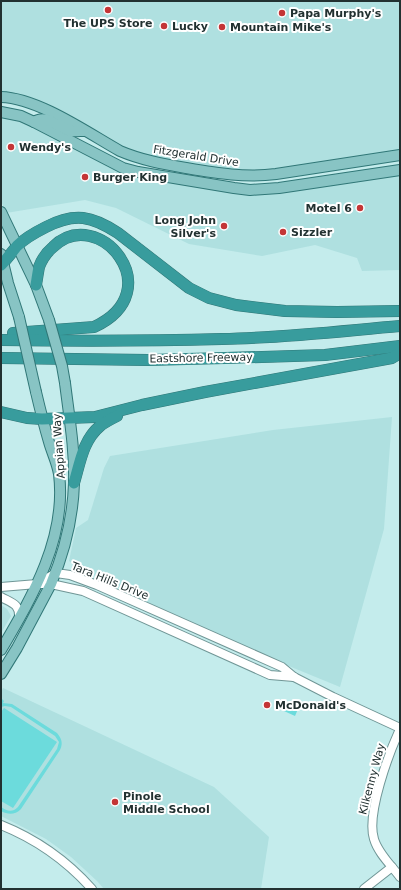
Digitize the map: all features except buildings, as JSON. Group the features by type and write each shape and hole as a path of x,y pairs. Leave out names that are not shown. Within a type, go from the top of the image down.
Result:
{"highway":[{"path":"2,260 18,245 56,221 68,218 84,218 106,225 189,288 209,298 236,305 286,311 400,311"},
{"path":"1,334 94,327 106,321 115,314 123,304 128,293 127,270 123,260 116,251 102,240 86,235 70,236 58,242 46,253 40,266 36,285"},
{"name":"Eastshore Freeway","path":"1,340 75,341 223,339 315,334 400,326"},
{"name":"Eastshore Freeway","path":"1,358 148,360 233,358 325,355 400,346"},
{"path":"1,412 28,418 42,419 95,417 142,405 205,392 392,358 400,353"},
{"path":"74,483 84,448 91,434 101,425 122,413 142,405"}],"main road":[{"name":"Fitzgerald Drive","path":"1,97 14,99 41,107 133,157 234,176 258,176 320,169 400,155"},
{"path":"1,112 21,116 118,165 138,172 234,188 250,190 278,188 400,170"},
{"path":"34,122 39,119 48,120 70,131 84,131"},
{"path":"74,142 80,139 110,150 120,151"},
{"name":"Appian Way","path":"1,212 36,285 49,320 62,366 73,455 74,483 72,508 68,529 56,572 17,648 1,674"},
{"name":"Appian Way","path":"1,650 37,584 47,559 55,531 60,502 56,461 42,419 19,317 2,260"}],"street":[{"path":"60,560 61,565 81,579"},
{"name":"Tara Hills Drive","path":"37,584 56,572 81,579 282,667 294,677 400,728"},
{"name":"Tara Hills Drive","path":"37,584 61,585 93,595 270,675 294,677"},
{"path":"1,587 37,584"},
{"path":"1,597 17,606 19,619"},
{"name":"Kilkenny Way","path":"400,728 388,757 372,822 376,843 400,877"},
{"path":"1,825 15,830 48,849 76,872 92,889"},
{"path":"364,889 392,867"}],"shaded area":[{"path":"1,1 400,1 400,150 352,161 243,173 198,167 136,154 32,98 8,93 1,94"},
{"path":"1,115 13,116 126,171 207,187 293,188 400,171 400,270 362,271 357,258 315,245 262,256 189,244 116,208 85,200 6,213 1,201"},
{"path":"392,417 384,529 340,687 228,641 126,592 69,561 76,528 88,520 104,468 110,456 273,430"},
{"path":"1,605 7,609 11,616 1,633"},
{"name":"Pinole Middle School","path":"3,688 214,787 269,837 261,889 104,889 71,857 46,839 1,816 1,692"},
{"path":"2,699 4,701 3,703 12,704 57,733 62,743 60,750 21,809 11,814 1,811 1,807 10,811 18,807 57,749 59,742 55,736 11,707 1,707"},
{"path":"288,704 298,709 295,716 284,711"},
{"path":"4,708 57,742 13,808 1,801 1,712"}],"place":[{"name":"The UPS Store","path":"108,10"},
{"name":"Papa Murphy's","path":"282,13"},
{"name":"Lucky","path":"164,26"},
{"name":"Mountain Mike's","path":"222,27"},
{"name":"Wendy's","path":"11,147"},
{"name":"Burger King","path":"85,177"},
{"name":"Motel 6","path":"360,208"},
{"name":"Long John Silver's","path":"224,226"},
{"name":"Sizzler","path":"283,232"},
{"name":"McDonald's","path":"267,705"},
{"name":"Pinole Middle School","path":"115,802"}]}
